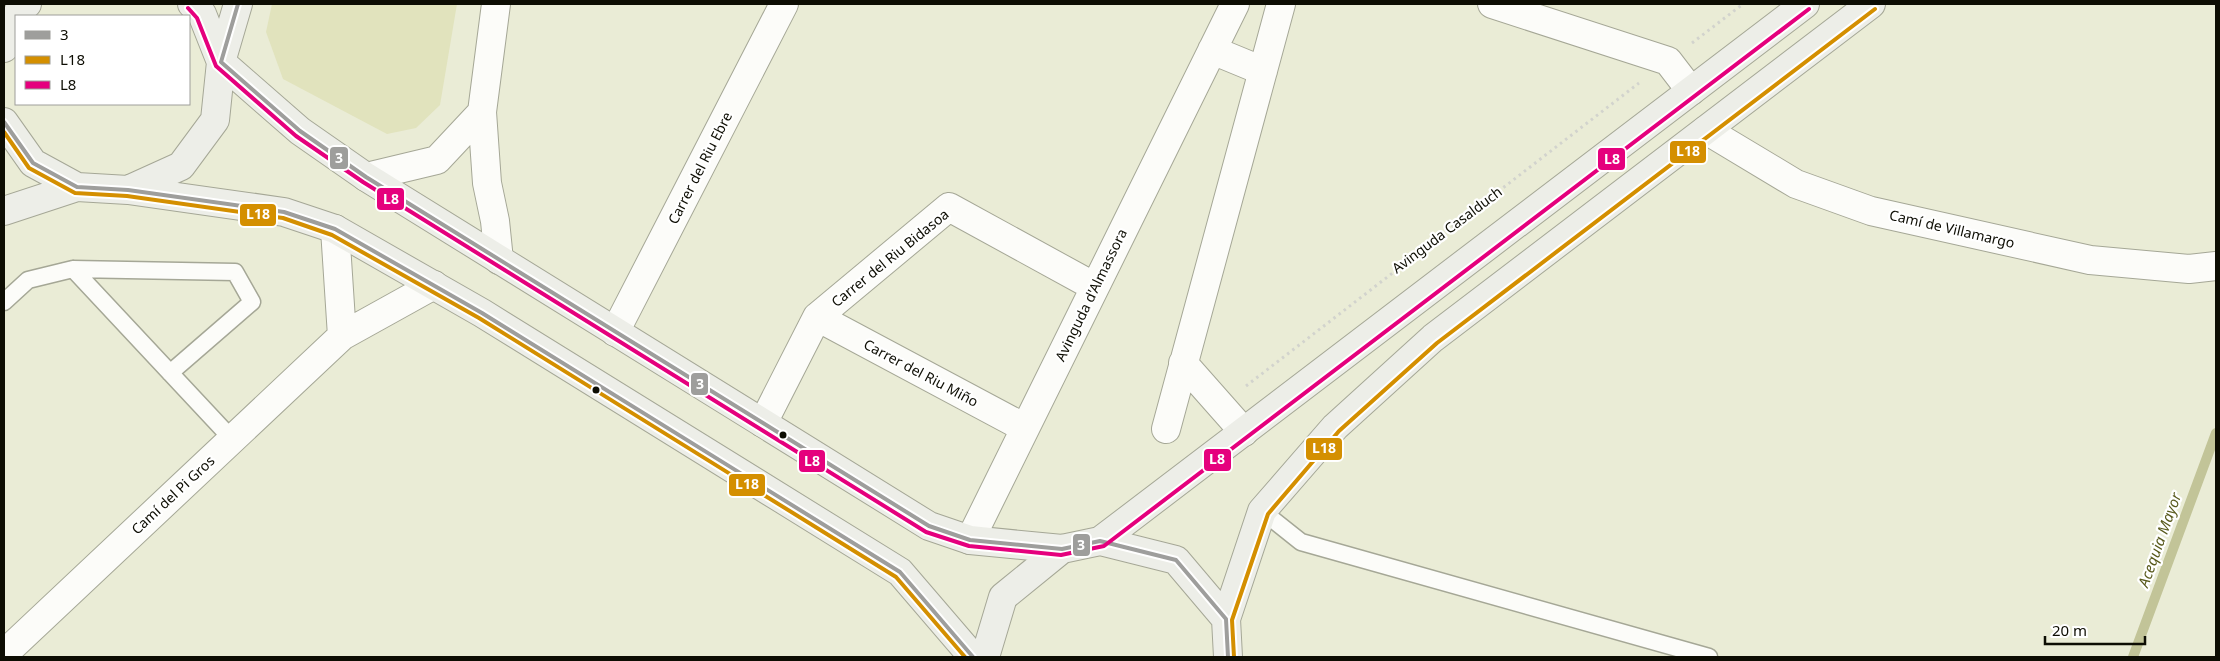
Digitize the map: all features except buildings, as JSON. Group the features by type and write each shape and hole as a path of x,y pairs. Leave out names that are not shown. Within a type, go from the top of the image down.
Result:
{"main road":[{"path":"17,15 19,10 27,4"},
{"path":"192,4 202,14 221,62 300,131 366,177 929,526 970,540 1062,549 1100,541 1805,4"},
{"path":"128,190 181,166 215,120 221,62 238,4"},
{"path":"1228,657 1226,619 1262,511 1336,427 1434,338 1871,4"},
{"path":"4,48 15,20"},
{"path":"4,122 33,163 77,187"},
{"path":"4,211 77,187 128,190 284,212 336,229 434,285 900,572 974,657"},
{"path":"1100,541 1176,560 1226,619"},
{"path":"985,657 1003,597 1062,549"}],"street":[{"path":"496,4 482,112 487,183 495,222 499,260"},
{"name":"Carrer del Riu Ebre","path":"615,332 784,4"},
{"name":"Avinguda d'Almassora","path":"970,540 1235,4"},
{"path":"1166,428 1281,4"},
{"path":"1492,4 1668,62 1691,91"},
{"path":"1212,50 1263,72"},
{"path":"366,177 437,160 482,112"},
{"name":"Camí de Villamargo","path":"1706,130 1796,184 1871,211 2090,260 2189,268 2216,266"},
{"name":"Carrer del Riu Bidasoa","path":"763,423 817,317 949,206 1095,287"},
{"path":"336,229 342,336"},
{"name":"Camí del Pi Gros","path":"4,654 342,336 434,285"},
{"name":"Carrer del Riu Miño","path":"817,317 1025,428"},
{"path":"1184,363 1244,432"}],"lane":[{"path":"73,268 232,439"},
{"path":"4,302 28,280 73,268 235,272 252,302 170,373"},
{"path":"1262,511 1301,542 1708,657"}],"path":[{"name":"Avinguda Casalduch","path":"1221,405 1743,4"}],"green space":[{"path":"272,4 457,4 440,105 416,128 387,134 283,79 266,32"}],"waterway":[{"name":"Acequia Mayor","path":"2133,657 2216,433"}],"transit line":[{"name":"3","path":"238,4 221,62 300,131 366,177 929,526 970,540 1062,549 1100,541 1176,560 1226,619 1228,657"},
{"name":"L8","path":"188,8 197,18 216,66 296,136 363,182 926,532 969,546 1061,555 1104,546 1809,9"},
{"name":"L18","path":"1234,657 1232,620 1268,514 1339,431 1437,343 1875,9"},
{"name":"3","path":"4,122 33,163 77,187 128,190 284,212 335,229 482,313 900,572 973,657"},
{"name":"L18","path":"4,132 29,168 75,193 127,196 283,218 332,235 479,318 896,577 965,657"}]}
